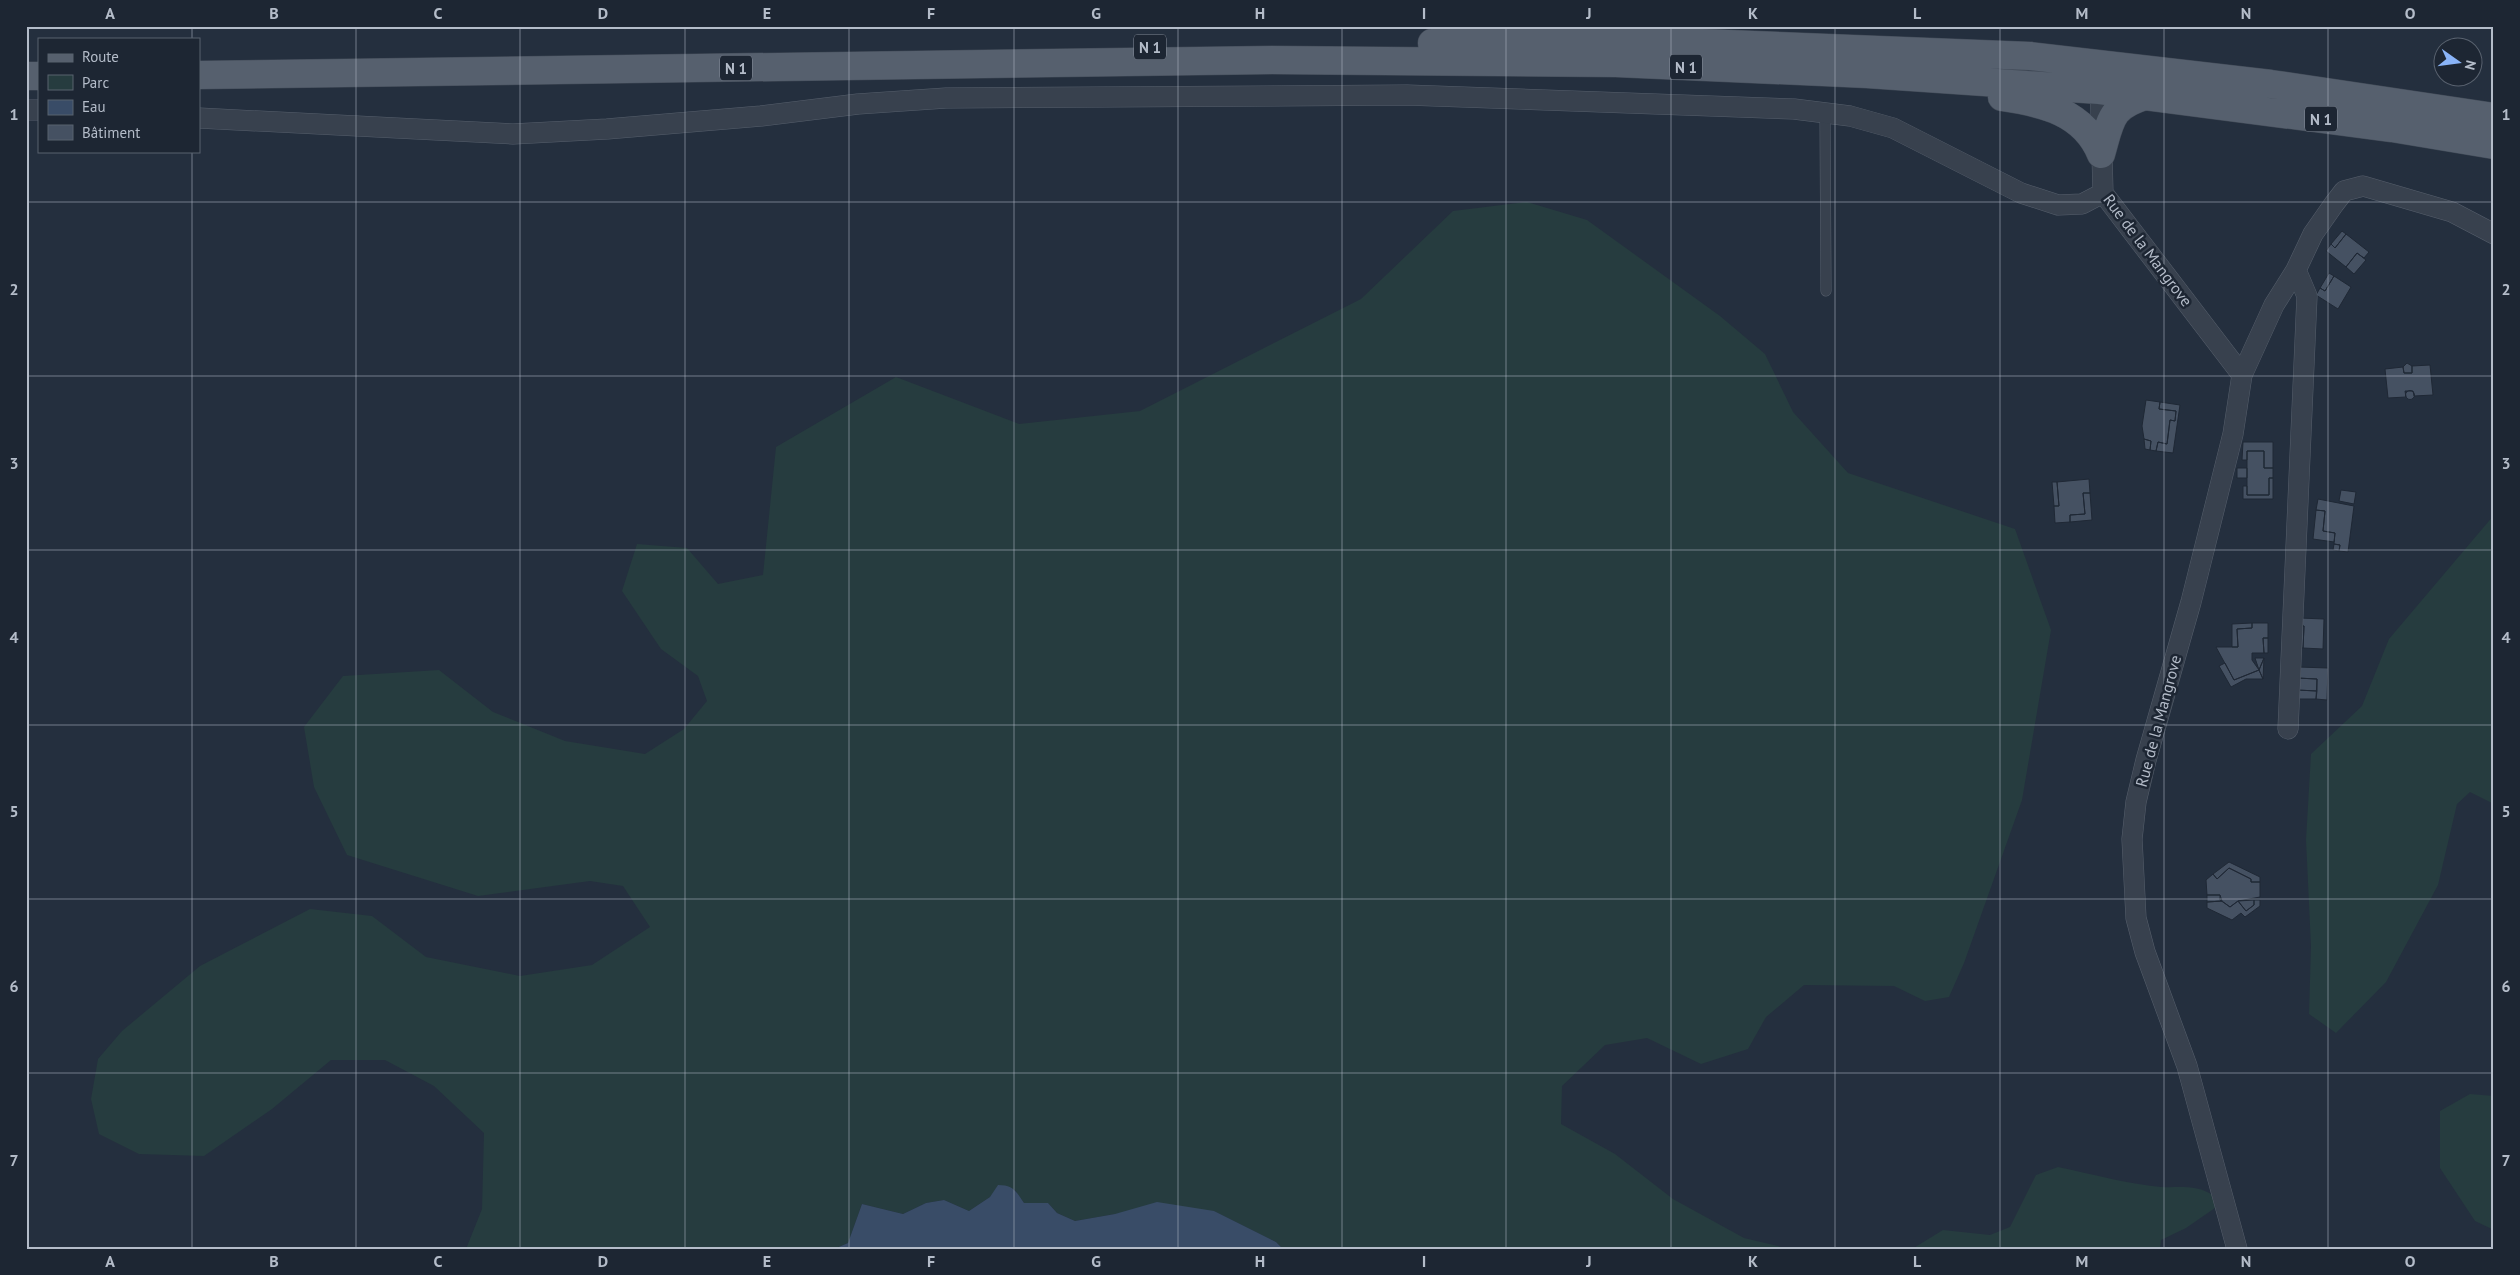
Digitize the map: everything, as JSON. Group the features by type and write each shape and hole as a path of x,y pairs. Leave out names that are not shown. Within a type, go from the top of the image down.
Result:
{"main road":[{"name":"N 1","path":"200,58 528,57 815,51 1652,41 2030,56 2271,84 2494,117"},
{"name":"N 1","path":"200,75 1272,60 1616,64 1867,74 2099,100 2148,95 2392,128 2494,145"},
{"path":"1867,74 2024,101 2058,111 2086,128 2095,139 2101,154"},
{"path":"2101,154 2109,125 2118,109 2132,100 2148,95"}],"street":[{"name":"Rue de la Mangrove","path":"2101,63 2099,100 2103,193 2242,375"},
{"path":"200,118 513,134 617,128 761,116 858,104 946,98 1407,95 1794,109 1850,116 1893,128 2021,193 2058,205 2082,204 2103,193"},
{"name":"Rue de la Mangrove","path":"2237,1249 2187,1066 2144,952 2136,918 2132,839 2136,802 2146,760 2191,602 2233,434 2242,375 2274,305 2296,270 2312,234 2344,191 2363,186 2452,212 2494,234"},
{"path":"2288,729 2307,296 2296,270"}],"lane":[{"path":"1826,113 1826,291"}],"green space":[{"path":"1527,202 1587,220 1720,316 1765,354 1793,412 1848,473 2015,529 2051,630 2022,800 1964,963 1949,997 1925,1001 1894,986 1804,985 1766,1017 1748,1049 1701,1064 1647,1038 1605,1045 1562,1086 1561,1124 1615,1154 1673,1199 1744,1238 1790,1249 1283,1249 1276,1242 1214,1211 1115,1214 1075,1221 1057,1213 1048,1203 1024,1203 1014,1189 990,1197 969,1211 944,1200 926,1203 903,1214 862,1204 848,1243 834,1249 466,1249 482,1209 484,1133 434,1086 385,1060 331,1060 272,1109 204,1156 139,1154 99,1134 91,1099 98,1059 122,1031 200,966 310,909 372,916 426,957 520,976 592,965 650,927 623,886 590,881 478,896 347,855 314,787 304,727 343,676 439,670 493,712 565,741 645,754 684,729 707,701 698,676 661,649 622,591 637,544 687,548 718,584 763,575 776,447 896,377 1019,424 1140,411 1361,299 1453,211"},
{"path":"2494,515 2494,804 2470,792 2457,804 2438,885 2386,982 2336,1033 2309,1014 2311,946 2306,840 2311,754 2362,706 2389,639"},
{"path":"2470,1094 2494,1096 2494,1230 2475,1221 2440,1168 2440,1111"},
{"path":"2058,1167 2135,1184 2195,1188 2214,1196 2215,1208 2186,1228 2161,1240 2160,1249 1912,1249 1943,1230 1990,1235 2010,1227 2036,1175"}],"water":[{"path":"998,1185 1007,1186 1014,1190 1024,1203 1048,1203 1057,1213 1075,1221 1115,1214 1157,1202 1214,1211 1276,1242 1283,1249 834,1249 848,1243 862,1204 903,1214 926,1203 944,1200 969,1211 990,1197"}],"building":[{"path":"2342,231 2346,234 2335,248 2331,244"},
{"path":"2346,234 2369,252 2364,258 2357,253 2346,267 2326,251 2331,244 2335,248"},
{"path":"2357,253 2366,260 2354,274 2346,267"},
{"path":"2329,273 2334,276 2325,291 2320,288"},
{"path":"2334,276 2351,287 2338,309 2316,295 2320,288 2325,291"},
{"path":"2407,363 2412,366 2412,373 2404,373 2403,367"},
{"path":"2430,365 2433,395 2414,396 2413,391 2405,391 2406,397 2388,398 2385,369 2403,367 2404,373 2412,373 2412,366"},
{"path":"2410,390 2415,395 2410,400 2405,395"},
{"path":"2146,400 2160,402 2159,409 2176,411 2175,421 2170,420 2167,444 2158,442 2156,451 2150,450 2151,441 2144,439 2142,426"},
{"path":"2160,402 2180,405 2173,453 2156,451 2158,442 2167,444 2170,420 2175,421 2176,411 2159,409"},
{"path":"2144,439 2151,441 2150,450 2145,449"},
{"path":"2243,442 2273,442 2273,468 2264,468 2264,451 2247,451 2247,460 2242,460"},
{"path":"2247,451 2264,451 2264,468 2273,468 2273,478 2269,478 2269,495 2247,495"},
{"path":"2237,468 2247,468 2247,478 2237,478"},
{"path":"2269,478 2273,478 2273,499 2243,499 2243,486 2247,486 2247,495 2269,495"},
{"path":"2089,479 2090,493 2083,493 2085,514 2070,515 2070,522 2055,523 2054,506 2059,506 2057,482"},
{"path":"2052,482 2057,482 2059,506 2054,506"},
{"path":"2341,490 2356,492 2354,504 2339,501"},
{"path":"2083,493 2090,493 2092,520 2070,522 2070,515 2085,514"},
{"path":"2318,499 2354,506 2348,552 2339,551 2340,545 2334,544 2335,533 2323,531 2325,511 2316,510"},
{"path":"2316,510 2325,511 2323,531 2335,533 2334,542 2313,539"},
{"path":"2334,544 2340,545 2339,551 2333,550"},
{"path":"2300,618 2324,619 2323,649 2303,648 2304,626 2299,626"},
{"path":"2252,623 2268,623 2268,638 2263,638 2264,653 2252,653 2252,660 2259,670 2234,680 2216,647 2238,647 2237,629 2252,628"},
{"path":"2252,623 2252,628 2237,629 2238,647 2232,647 2232,624"},
{"path":"2299,626 2304,626 2303,648 2298,648"},
{"path":"2263,638 2268,638 2268,653 2264,653"},
{"path":"2255,658 2264,658 2259,670"},
{"path":"2264,658 2263,679 2259,670"},
{"path":"2225,663 2234,680 2259,670 2263,679 2246,679 2231,687 2219,666"},
{"path":"2298,667 2328,668 2327,700 2316,699 2317,679 2297,678"},
{"path":"2297,678 2317,679 2317,691 2297,690"},
{"path":"2297,690 2317,691 2316,699 2297,699"},
{"path":"2229,862 2260,877 2260,882 2251,882 2251,879 2229,868 2217,879 2213,874"},
{"path":"2229,868 2251,879 2251,882 2260,882 2260,897 2238,901 2230,907 2220,900 2220,895 2207,895 2206,880 2213,874 2217,879"},
{"path":"2207,895 2220,895 2222,901 2207,902"},
{"path":"2254,900 2260,900 2260,906 2245,917 2241,913 2232,920 2207,908 2207,902 2222,901 2230,907 2238,901 2246,911 2254,905"},
{"path":"2254,900 2254,905 2246,911 2238,901"}]}
